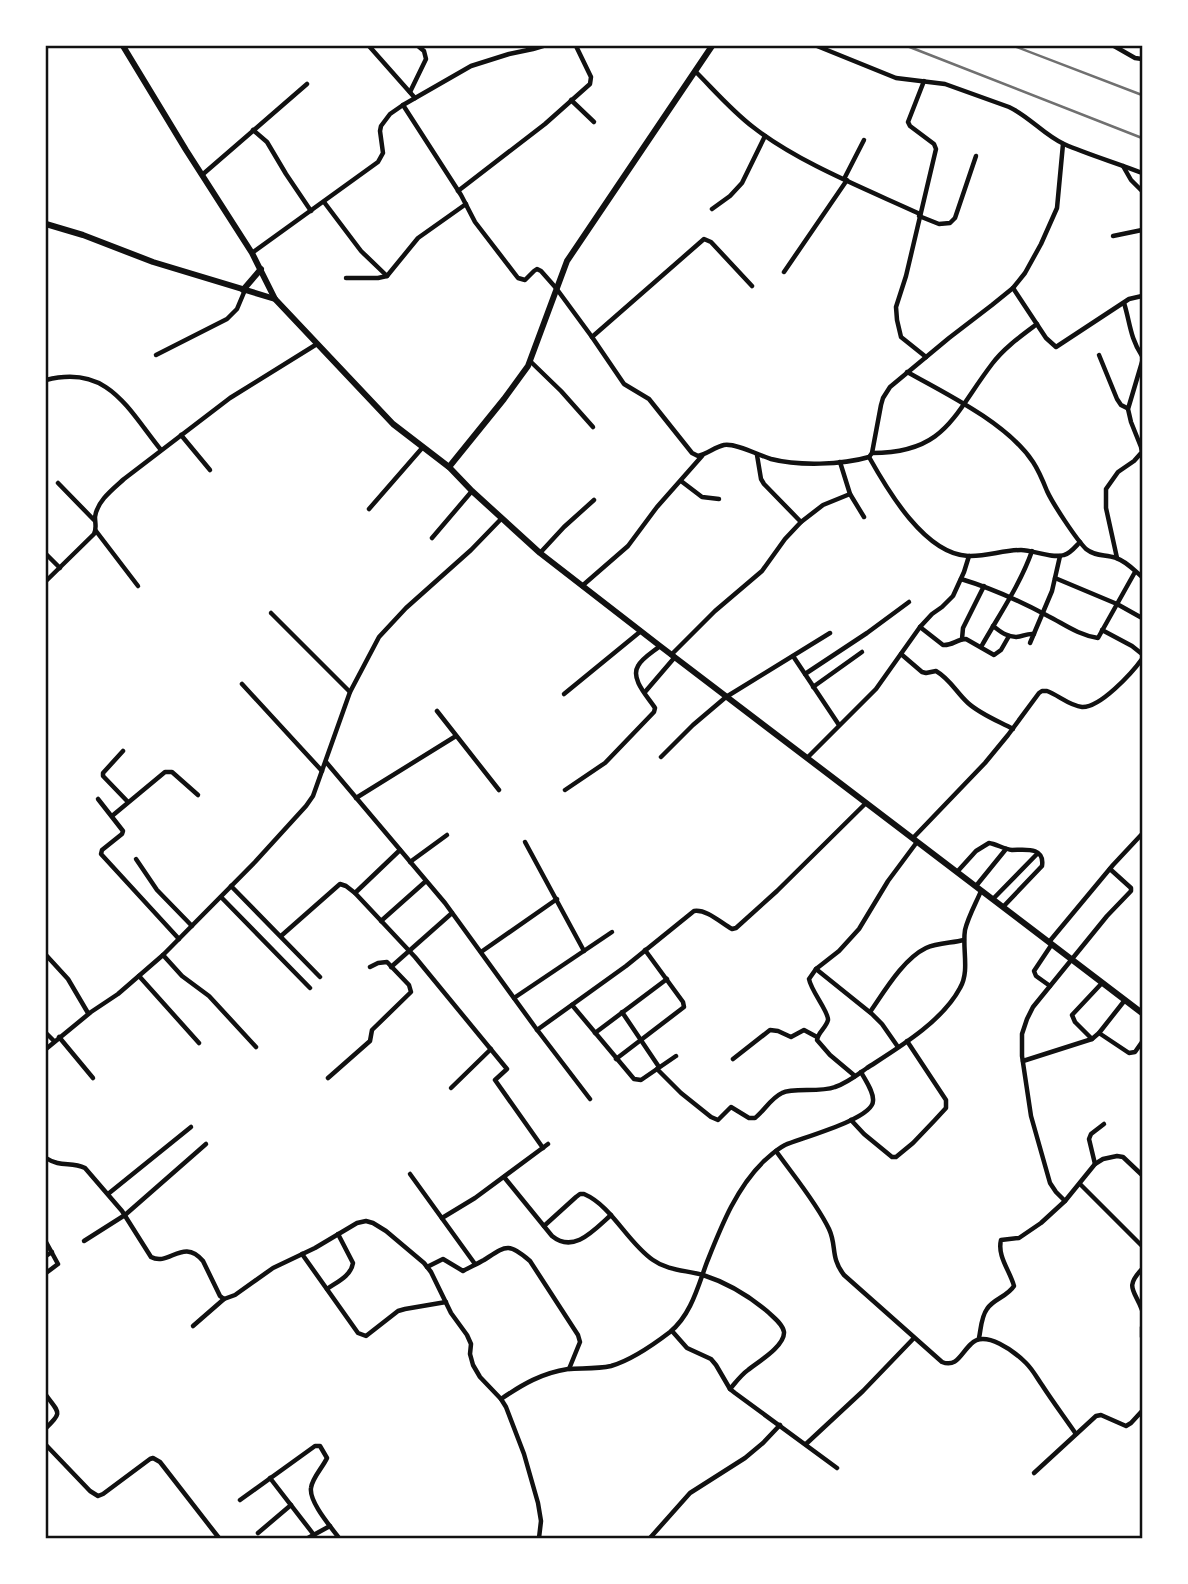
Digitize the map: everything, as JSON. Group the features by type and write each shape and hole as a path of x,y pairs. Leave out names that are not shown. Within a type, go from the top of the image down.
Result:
{"main road":[{"path":"123,46 252,253 275,299 393,424 449,467 540,553 582,586 1143,1013"},
{"path":"449,467 528,366 567,261 712,46"},
{"path":"46,224 153,262 275,299"},
{"path":"244,290 261,269"}],"street":[{"path":"369,46 415,98"},
{"path":"410,92 426,59 424,51 418,46"},
{"path":"252,253 378,162 383,153 381,126 390,114 471,66 544,46"},
{"path":"458,191 545,124 592,80 576,46"},
{"path":"817,46 896,78 945,84 1018,111 1063,144 1143,173"},
{"path":"1114,46 1135,58 1143,59"},
{"path":"695,71 742,118 765,136 816,166 943,225 955,218 975,156"},
{"path":"924,81 908,122 934,144 936,149 896,307 901,337 926,357"},
{"path":"202,175 307,84"},
{"path":"571,100 594,122"},
{"path":"403,105 487,239 517,278 525,280 534,271 541,271 624,384 649,398 692,453 698,456 724,445 731,445 791,463 826,464 918,447 942,431 965,404 993,362 1037,324"},
{"path":"253,131 267,142 311,212"},
{"path":"712,209 742,183 765,136"},
{"path":"784,272 846,179 864,140"},
{"path":"1063,144 1057,208 1034,258 1013,288 890,387 883,397 871,455 886,488 924,534 940,548 951,553 969,556 1013,550 1060,556 1069,553 1080,542"},
{"path":"1123,165 1131,180 1143,191"},
{"path":"324,202 361,251 387,276"},
{"path":"346,278 387,276 418,238 466,204"},
{"path":"1114,236 1143,230"},
{"path":"592,337 704,239 711,242 752,286"},
{"path":"1013,288 1046,338 1056,347 1129,299 1143,296"},
{"path":"156,355 227,319 237,309 244,290"},
{"path":"1124,303 1135,345 1143,356"},
{"path":"138,586 96,531 97,510 108,494 230,398 317,344"},
{"path":"1099,355 1117,399 1128,409"},
{"path":"530,361 593,427"},
{"path":"1116,558 1106,508 1106,489 1118,472 1142,452 1128,409 1143,362"},
{"path":"907,372 965,404 1011,437 1035,464 1048,494 1088,551 1116,558 1143,577"},
{"path":"46,380 69,376 84,378 107,387 120,398 161,450"},
{"path":"181,435 210,470"},
{"path":"369,509 423,447"},
{"path":"757,454 764,484 801,522"},
{"path":"582,586 628,546 703,455"},
{"path":"840,462 850,494 864,517"},
{"path":"681,481 702,497 719,499"},
{"path":"58,483 95,520"},
{"path":"432,538 472,491"},
{"path":"645,692 673,656 715,611 762,570 801,522 823,505 850,494"},
{"path":"540,553 594,500"},
{"path":"46,1049 89,1013 118,994 163,955 306,806 313,796 350,692 379,637 502,517"},
{"path":"46,581 96,531"},
{"path":"981,647 1021,580 1032,551"},
{"path":"46,554 60,568"},
{"path":"807,758 876,688 920,627 949,601 969,556"},
{"path":"1030,643 1052,591 1060,556"},
{"path":"961,579 985,586 1044,613 1064,626 1098,638 1135,572"},
{"path":"1055,578 1143,618"},
{"path":"962,639 963,628 985,586"},
{"path":"805,674 909,602"},
{"path":"271,613 350,692"},
{"path":"993,626 1009,636 1034,634"},
{"path":"920,627 943,645 951,645 962,639 994,655 999,653 1009,636"},
{"path":"1102,630 1143,654"},
{"path":"564,694 640,631"},
{"path":"661,757 726,696 830,633"},
{"path":"565,790 605,763 654,712 655,708 635,674 639,664 660,646"},
{"path":"813,687 862,652"},
{"path":"901,654 922,672 940,673 968,703 1013,729"},
{"path":"793,656 839,725"},
{"path":"817,1037 828,1019 813,991 811,974 839,951 859,929 915,840 985,763 1039,693 1042,691 1055,694 1081,707 1090,706 1119,685 1143,659"},
{"path":"242,684 322,771"},
{"path":"437,711 499,790"},
{"path":"356,797 456,736"},
{"path":"122,751 103,776 128,802"},
{"path":"325,761 452,913 590,1099"},
{"path":"111,816 169,771 198,795"},
{"path":"98,799 123,831 101,854 179,940"},
{"path":"537,1030 626,966 686,916 700,910 732,929 736,928 866,803"},
{"path":"1050,986 1034,971 1050,943 1110,869 1143,834"},
{"path":"410,862 447,835"},
{"path":"525,842 584,951"},
{"path":"957,872 985,844 993,843 1006,849 1027,848 1037,854 1043,861 1042,866 1003,907"},
{"path":"622,1012 658,1068 681,1093 718,1120 731,1107 749,1118 755,1118 783,1091 825,1090 844,1083 907,1041 939,1015 961,987 964,978 965,929 979,888 1006,849"},
{"path":"355,892 400,850"},
{"path":"993,900 1037,854"},
{"path":"136,859 157,890 192,926"},
{"path":"1065,1201 1050,1183 1031,1116 1022,1034 1033,1007 1107,916 1131,891 1129,884 1110,869"},
{"path":"381,921 426,881"},
{"path":"281,936 340,884 346,886 355,892 409,951 507,1069 495,1080 545,1146 475,1198 442,1218"},
{"path":"231,886 320,977"},
{"path":"220,897 310,988"},
{"path":"481,952 557,899"},
{"path":"391,967 452,913"},
{"path":"514,998 612,932"},
{"path":"870,1012 908,960 917,953 928,947 964,940"},
{"path":"616,1059 684,1007 645,950"},
{"path":"46,955 68,979 89,1013"},
{"path":"163,955 182,976 209,996 256,1047"},
{"path":"328,1079 370,1041 372,1030 411,992 409,985 383,961 370,967"},
{"path":"816,969 870,1012 898,1047"},
{"path":"139,976 199,1043"},
{"path":"595,1033 667,979"},
{"path":"1092,1039 1072,1019 1072,1015 1102,983"},
{"path":"1023,1061 1092,1039 1100,1033 1125,1000"},
{"path":"572,1005 629,1076 637,1081 676,1056"},
{"path":"733,1059 770,1030 790,1037 804,1030 817,1037 830,1055 855,1076"},
{"path":"46,1033 57,1039 93,1078"},
{"path":"1100,1033 1129,1053 1135,1052 1143,1042"},
{"path":"851,1120 870,1139 892,1157 896,1157 946,1108 946,1100 907,1041"},
{"path":"451,1088 491,1049"},
{"path":"501,1399 545,1373 614,1365 633,1357 671,1331 683,1320 692,1303 737,1197 762,1162 799,1139 851,1120 868,1110 873,1103 872,1094 861,1072"},
{"path":"1095,1164 1089,1139 1091,1134 1104,1124"},
{"path":"108,1194 191,1127"},
{"path":"84,1241 125,1215 206,1144"},
{"path":"776,1151 829,1229 837,1266 844,1275 942,1363 954,1363 971,1343 979,1338 1002,1345 1017,1355 1028,1365 1076,1434"},
{"path":"979,1338 985,1311 1014,1286 1004,1264 1001,1240 1018,1238 1041,1223 1065,1201 1095,1164 1108,1157 1123,1157 1143,1175"},
{"path":"46,1158 60,1165 81,1165 125,1215 154,1260 189,1251 199,1257 219,1296 224,1299"},
{"path":"410,1174 475,1264"},
{"path":"504,1177 559,1242 575,1242 592,1232 611,1215"},
{"path":"1080,1184 1143,1246"},
{"path":"544,1226 580,1194 590,1196 611,1215 631,1241 654,1261 664,1267 702,1275 738,1290 773,1317 783,1330 783,1337 776,1348 743,1374 730,1390"},
{"path":"193,1326 224,1299 235,1295 273,1268 357,1223 373,1223 427,1267 451,1313 467,1335 471,1344 473,1365 480,1377 501,1399 524,1454 538,1503 541,1521 539,1538"},
{"path":"327,1289 345,1277 353,1267 338,1234"},
{"path":"46,1242 58,1264 46,1273"},
{"path":"427,1267 443,1259 463,1271 503,1248 511,1248 521,1253 530,1261 578,1335 580,1342 569,1369"},
{"path":"46,1256 51,1252"},
{"path":"302,1254 362,1336 366,1336 398,1311 446,1302"},
{"path":"1143,1269 1133,1279 1132,1286 1143,1310"},
{"path":"1143,1327 1143,1337"},
{"path":"671,1331 687,1348 711,1359 730,1390 837,1468"},
{"path":"806,1444 863,1391 914,1338"},
{"path":"46,1395 58,1411 58,1415 46,1428"},
{"path":"1034,1473 1096,1416 1101,1415 1126,1426 1143,1411"},
{"path":"650,1538 690,1493 745,1458 780,1425"},
{"path":"46,1445 98,1496 150,1459 156,1459 219,1538"},
{"path":"240,1500 315,1446 320,1446 327,1458 310,1490 314,1502 339,1538"},
{"path":"270,1478 314,1535"},
{"path":"258,1533 291,1505"},
{"path":"307,1538 330,1527"}],"railway":[{"path":"907,46 1142,138"},
{"path":"1014,46 1142,95"}]}
